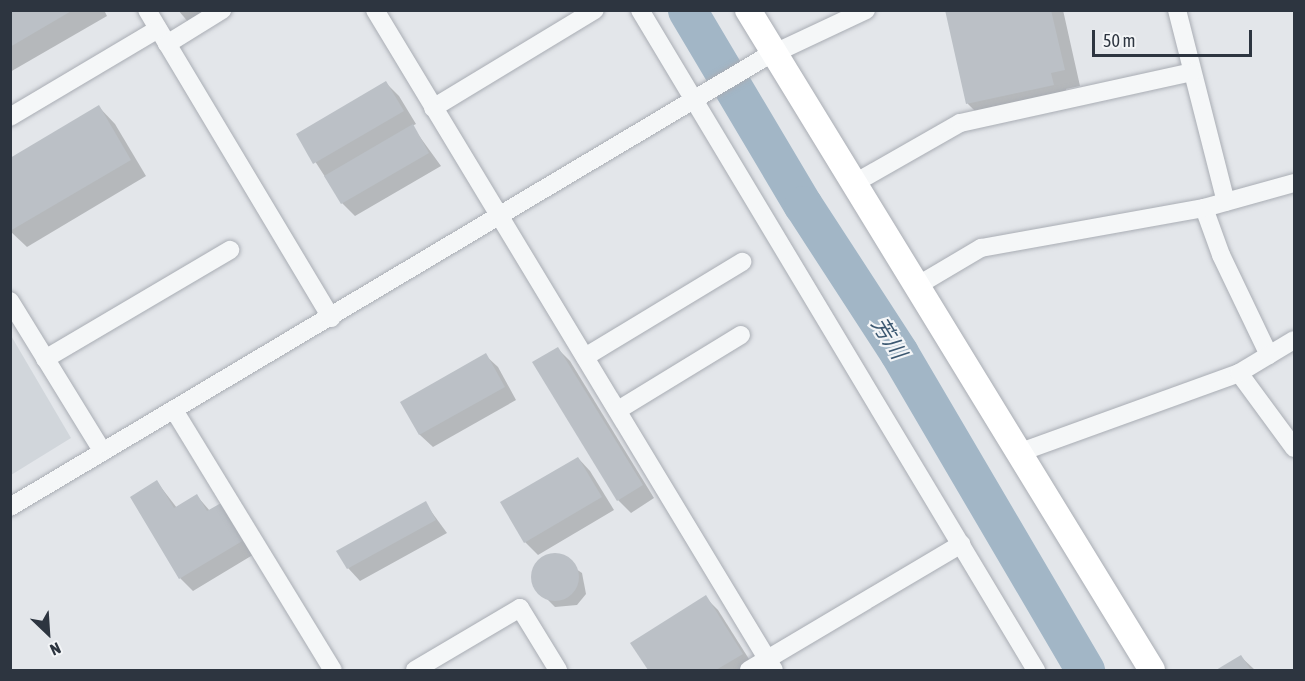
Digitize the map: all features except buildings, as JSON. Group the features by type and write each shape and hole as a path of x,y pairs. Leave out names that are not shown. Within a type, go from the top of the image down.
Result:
{"street":[{"path":"147,10 332,318"},
{"path":"10,117 163,36 222,10"},
{"path":"375,10 771,665"},
{"path":"433,108 595,10"},
{"path":"640,10 698,98 1036,670"},
{"path":"748,10 767,56 853,184 915,287 1021,452 1152,670"},
{"path":"10,507 332,318 767,56 866,10"},
{"path":"1177,10 1226,202"},
{"path":"853,184 960,123 1191,72"},
{"path":"915,287 981,248 1204,208 1294,183"},
{"path":"1204,208 1221,255 1269,355"},
{"path":"45,359 230,250"},
{"path":"585,357 742,262"},
{"path":"10,301 102,452"},
{"path":"618,410 741,335"},
{"path":"1021,452 1239,373 1294,340"},
{"path":"1239,373 1294,448"},
{"path":"174,410 333,670"},
{"path":"749,670 771,665 961,544"},
{"path":"415,670 520,608 558,670"}],"shaded area":[{"path":"10,334 71,438 11,475 10,475"}],"waterway":[{"name":"芳川","path":"687,10 803,205 899,353 1085,670"}]}
